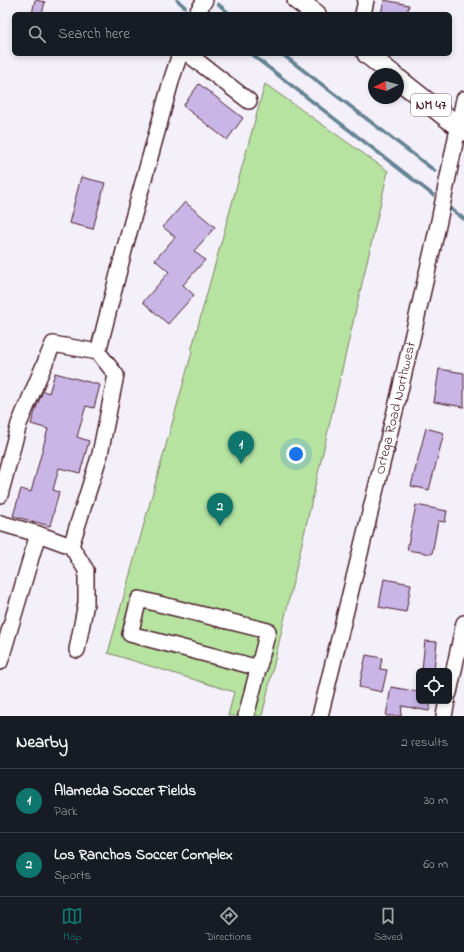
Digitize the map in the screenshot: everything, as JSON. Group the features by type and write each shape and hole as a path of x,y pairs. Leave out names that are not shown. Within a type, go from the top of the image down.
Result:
{"main road":[{"path":"297,0 313,12"},
{"path":"370,56 384,68"},
{"name":"NM 47","path":"404,84 461,129"}],"street":[{"path":"197,12 205,0"},
{"path":"363,12 366,0"},
{"path":"98,352 125,247 179,56"},
{"path":"191,56 249,101"},
{"name":"Ortega Road Northwest","path":"320,716 403,376 461,129 464,99"},
{"path":"0,495 19,424 53,344 98,352 116,375 100,454 71,546"},
{"path":"0,523 38,534 71,546 86,570 86,604 76,650"},
{"path":"0,662 38,534"},
{"path":"246,716 268,631 139,599 130,634 258,668"},
{"path":"452,679 464,623"},
{"path":"444,716 446,704"}],"green space":[{"path":"265,84 388,171 262,716 228,716 234,692 108,653"}],"building":[{"path":"35,0 45,2 42,12 32,12"},
{"path":"384,0 409,5 407,12 381,12"},
{"path":"199,84 243,118 227,140 183,106"},
{"path":"81,177 105,183 93,229 69,223"},
{"path":"185,202 215,227 194,251 205,260 183,285 194,295 168,324 143,302 169,272 155,260 175,237 163,227"},
{"path":"439,369 464,373 464,407 434,402"},
{"path":"55,373 100,385 94,408 86,406 77,437 89,441 80,473 59,468 53,490 59,492 50,526 13,516 21,489 31,492 48,429 31,424 43,391 49,393"},
{"path":"426,428 444,433 429,490 411,486"},
{"path":"416,505 447,511 445,522 438,521 432,554 407,550"},
{"path":"384,579 411,584 406,612 379,607"},
{"path":"425,641 437,642 434,668 422,668"},
{"path":"366,655 382,658 380,669 387,670 382,692 359,687"},
{"path":"391,687 416,691 416,704 430,704 429,711 402,706 401,716 386,716"}],"waterway":[{"path":"177,0 185,7"},
{"path":"218,4 228,12"},
{"path":"254,56 433,195"},
{"path":"285,56 435,171"},
{"path":"451,209 464,219"}],"place":[{"name":"Alameda Soccer Fields","path":"241,464"},
{"name":"Los Ranchos Soccer Complex","path":"220,526"}]}
